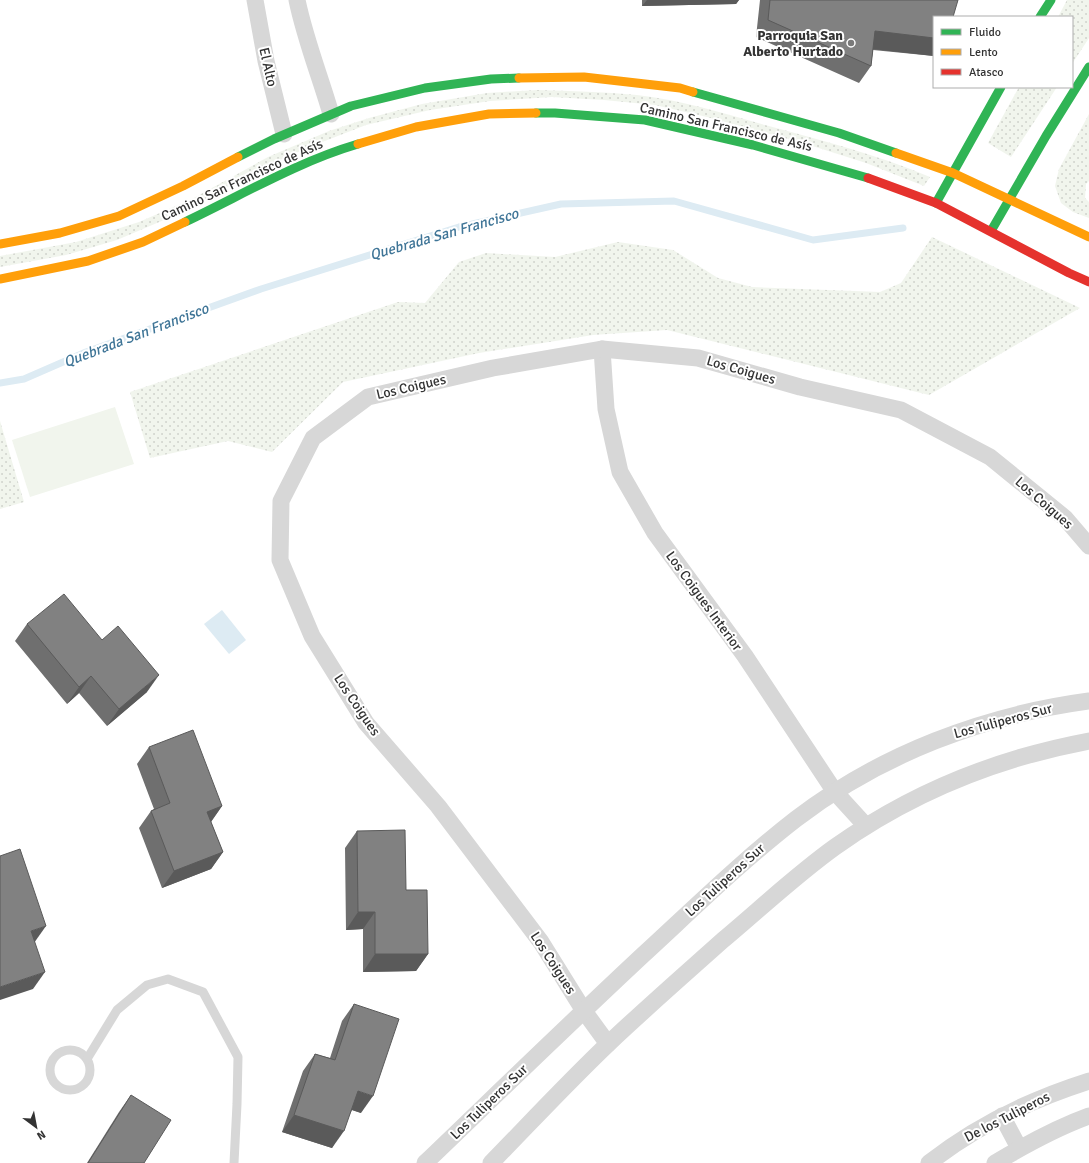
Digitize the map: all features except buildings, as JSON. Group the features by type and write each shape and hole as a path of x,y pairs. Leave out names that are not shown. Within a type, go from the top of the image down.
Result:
{"main road":[{"path":"1041,16 1051,0"},
{"path":"991,231 1046,136 1089,67"},
{"name":"Camino San Francisco de Asís","path":"0,244 60,232 119,216 183,186 284,134 352,106 425,88 491,79 584,78 680,88 839,133 953,173 1089,237"},
{"path":"936,203 1000,88"},
{"name":"Camino San Francisco de Asís","path":"0,279 88,261 143,242 222,205 283,173 348,147 416,127 489,114 555,113 645,120 753,145 858,174 936,203 1089,282"}],"street":[{"name":"El Alto","path":"255,0 266,61 284,134"},
{"path":"297,0 311,57 324,92 330,114"},
{"name":"Los Coigues","path":"608,1044 584,1011 540,942 438,806 366,723 312,636 280,560 280,501 313,438 368,397 493,368 602,350 698,358 800,387 901,410 990,457 1065,518 1089,546"},
{"name":"Los Coigues Interior","path":"602,350 606,409 620,472 655,533 745,656 835,792 866,826"},
{"name":"Los Tuliperos Sur","path":"425,1163 584,1011 761,847 797,818 835,792 871,771 907,752 945,736 1024,712 1089,701"},
{"path":"491,1163 608,1044 689,970 806,869 836,847 866,826 902,806 975,772 1063,746 1089,741"},
{"name":"De los Tuliperos","path":"929,1163 1002,1116 1034,1101 1089,1081"},
{"path":"1002,1116 1019,1148"},
{"path":"995,1163 1019,1148 1049,1133 1089,1116"}],"lane":[{"path":"87,1059 117,1010 147,985 168,979 203,992 238,1057 234,1163"},
{"path":"69,1050 76,1050 87,1059 91,1072 86,1084 80,1088 68,1091 61,1089 52,1080 50,1066 56,1054 69,1050"}],"shaded area":[{"path":"1067,0 1089,0 1089,38 1073,62 1073,16 1059,16"},
{"path":"1018,88 1056,88 1011,157 988,143"},
{"path":"537,90 637,95 686,104 848,148 889,161 930,177 924,186 866,163 803,143 707,117 655,105 552,97 490,101 430,110 366,125 273,163 171,217 117,240 66,255 0,267 0,256 76,242 139,222 192,199 268,157 329,131 369,118 422,104 487,93"},
{"path":"1089,114 1089,181 1086,184 1085,198 1089,202 1089,218 1073,212 1061,203 1055,186 1059,169"},
{"path":"932,237 1080,308 929,395 667,330 593,335 479,353 343,382 272,452 228,441 150,458 130,392 398,302 425,303 459,262 486,253 555,257 618,242 673,250 718,278 752,287 880,292 901,283"},
{"path":"115,407 134,464 30,497 12,440"},
{"path":"0,421 24,502 0,509"},
{"path":"222,610 246,640 229,654 204,624"}],"waterway":[{"name":"Quebrada San Francisco","path":"0,383 24,379 86,352 261,289 459,227 561,204 674,201 813,240 903,228"}],"traffic: fast":[{"path":"1041,16 1051,0"},
{"path":"991,231 1046,136 1089,67"},
{"path":"238,157 274,139 351,106 425,88 491,79 519,78"},
{"path":"936,203 1000,88"},
{"path":"693,92 839,133 896,153"},
{"path":"536,113 555,113 645,120 753,145 868,178"},
{"path":"185,222 291,169 335,151 358,144"}],"traffic: slow":[{"path":"519,78 584,77 680,88 693,92"},
{"path":"358,144 416,127 489,114 536,113"},
{"path":"896,153 953,173 1089,237"},
{"path":"0,244 60,233 119,216 183,186 238,157"},
{"path":"0,279 88,261 143,242 185,222"}],"traffic: jam":[{"path":"868,178 936,203 1089,282"}],"place":[{"name":"Parroquia San Alberto Hurtado","path":"851,43"}]}
